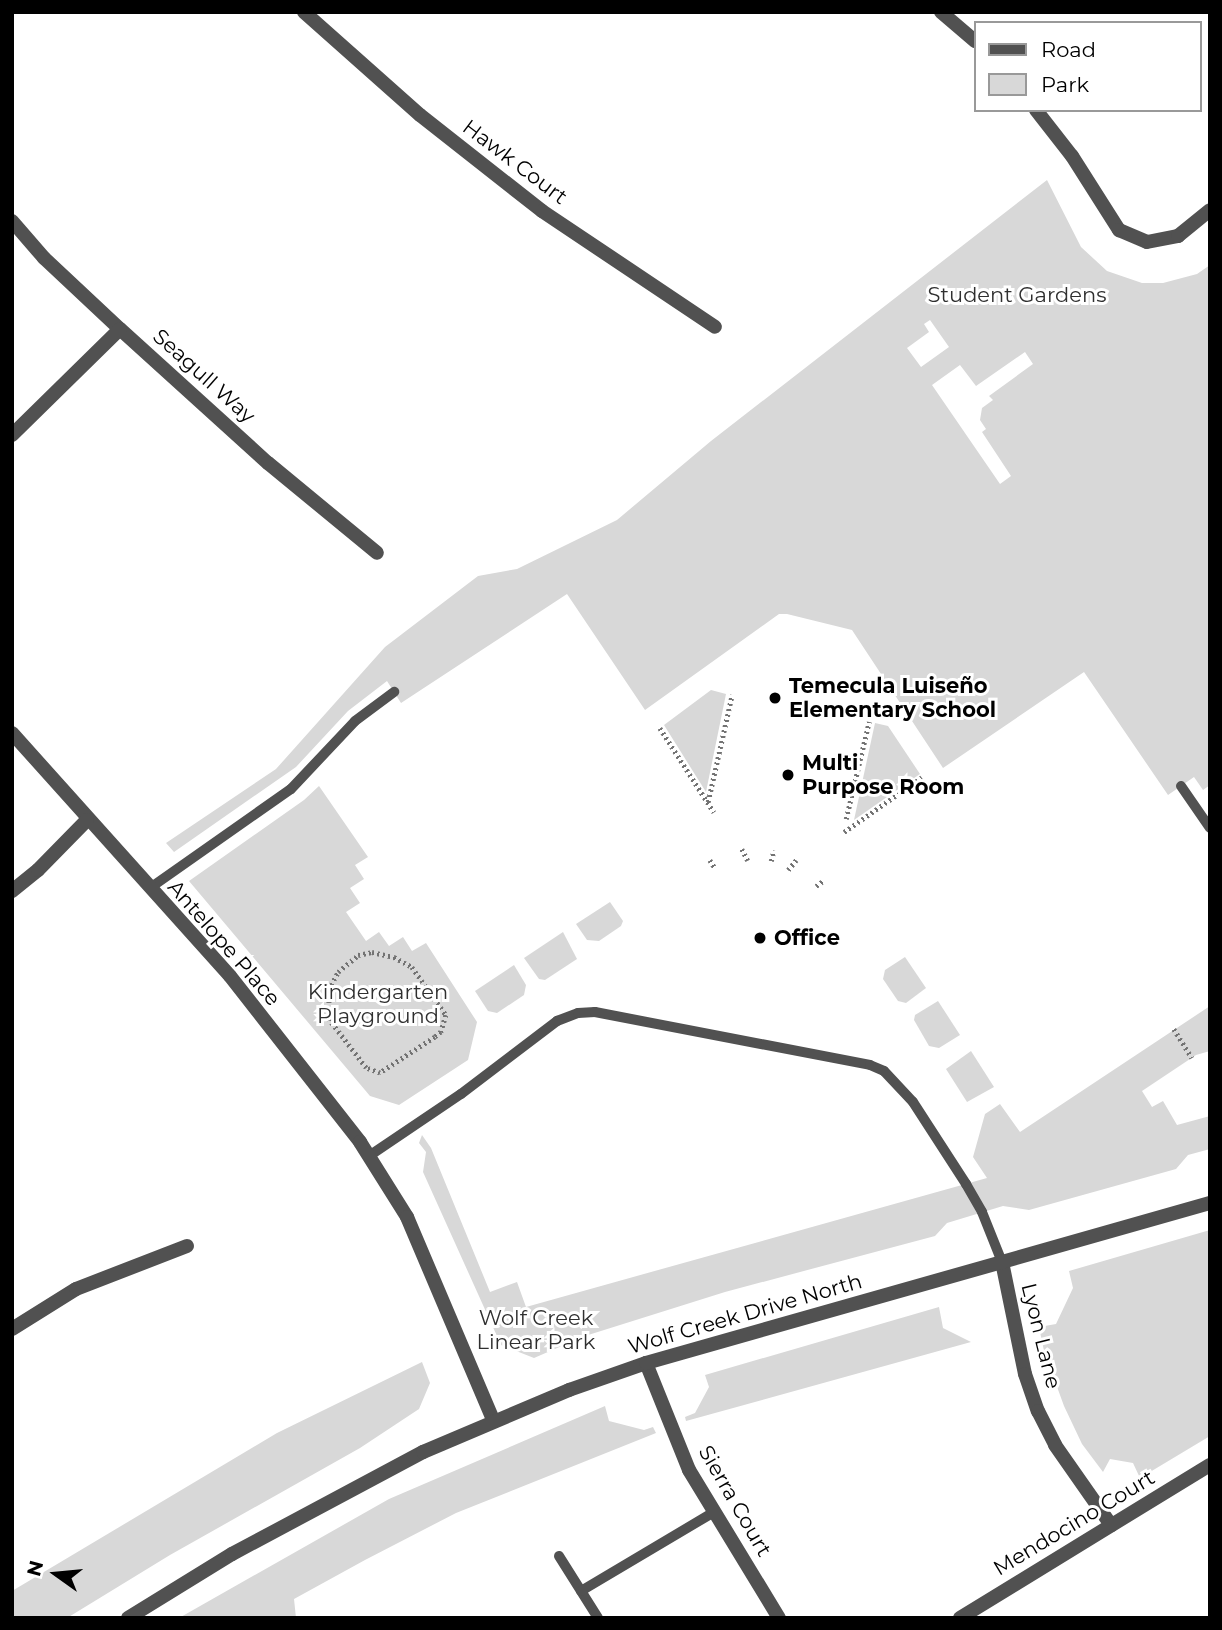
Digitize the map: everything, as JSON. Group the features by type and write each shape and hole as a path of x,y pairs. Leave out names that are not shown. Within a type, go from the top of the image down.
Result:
{"street":[{"name":"Hawk Court","path":"304,12 420,115 542,211 715,327"},
{"path":"942,12 974,40"},
{"path":"1038,112 1072,156 1119,230 1147,242 1178,236 1210,210"},
{"name":"Seagull Way","path":"12,221 44,258 120,329 268,463 377,553"},
{"path":"12,435 120,329"},
{"name":"Antelope Place","path":"12,733 87,820 230,976 369,1156 407,1217 494,1420"},
{"path":"12,891 38,870 87,820"},
{"name":"Wolf Creek Drive North","path":"128,1618 232,1554 348,1491 494,1420 646,1363 1210,1203"},
{"path":"12,1329 76,1289 187,1246"},
{"name":"Lyon Lane","path":"1002,1262 1026,1374 1038,1411 1055,1445 1111,1525"},
{"name":"Sierra Court","path":"646,1363 689,1470 779,1618"},
{"name":"Mendocino Court","path":"960,1618 1210,1465"}],"lane":[{"path":"150,888 291,789 355,721 394,691"},
{"path":"1181,786 1210,828"},
{"path":"369,1156 461,1094 557,1021 579,1013 595,1012 870,1065 884,1071 913,1102 966,1184 982,1212 1002,1262"},
{"path":"581,1591 714,1512"},
{"path":"559,1556 598,1618"}],"path":[{"path":"708,802 732,695"},
{"path":"846,819 869,722"},
{"path":"660,728 714,812"},
{"path":"844,832 922,777"},
{"path":"742,849 748,861"},
{"path":"771,861 774,850"},
{"path":"710,860 715,868"},
{"path":"788,870 796,860"},
{"path":"816,886 823,881"},
{"path":"383,953 405,961 423,981 444,1010 446,1020 441,1032 383,1073 366,1068 330,1021 328,996 338,972 358,955 383,953"},
{"path":"1174,1029 1192,1058"}],"green space":[{"name":"Student Gardens","path":"1047,180 1081,247 1107,271 1142,283 1163,283 1197,274 1210,265 1210,785 1203,790 1194,777 1168,795 1084,672 943,768 852,630 787,614 779,614 645,710 567,594 401,703 387,681 348,711 296,767 174,852 166,843 276,769 385,647 478,576 517,569 617,520 711,441","holes":["930,320 949,347 921,367 907,348 929,332 924,324","1025,352 1033,364 989,396 993,400 982,408 980,420 986,429 982,432 1011,476 1000,484 932,385 960,365 976,386"]},
{"path":"711,690 726,694 706,792 664,725"},
{"path":"875,723 888,726 920,774 854,820"},
{"name":"Kindergarten Playground","path":"319,786 368,857 355,865 364,879 350,888 360,903 346,912 366,941 379,932 389,946 403,937 412,951 426,943 477,1022 468,1060 399,1105 370,1096 189,881 304,800"},
{"path":"610,902 623,921 621,926 599,941 587,940 576,924"},
{"path":"563,932 577,959 545,980 539,979 524,958"},
{"path":"905,957 926,988 906,1003 898,1001 883,979 885,970"},
{"path":"514,965 526,985 524,995 497,1013 488,1011 475,991"},
{"path":"938,1001 960,1035 939,1048 929,1046 914,1020 915,1015"},
{"name":"Wolf Creek Linear Park","path":"1210,1006 1210,1051 1196,1055 1142,1091 1152,1107 1163,1101 1177,1125 1210,1116 1210,1149 1188,1155 1176,1169 1029,1210 1003,1206 947,1223 935,1236 725,1292 585,1336 534,1358 501,1345 423,1172 426,1152 419,1143 422,1135 431,1148 490,1292 517,1282 526,1307 987,1178 973,1157 985,1114 1000,1104 1020,1132"},
{"path":"971,1051 994,1087 967,1102 946,1069"},
{"path":"1210,1230 1210,1436 1140,1478 1133,1463 1110,1459 1103,1472 1082,1444 1064,1406 1044,1351 1039,1327 1056,1324 1073,1288 1069,1271"},
{"path":"939,1307 943,1328 971,1342 686,1421 685,1417 695,1413 709,1387 705,1375"},
{"name":"Wolf Creek Linear Park","path":"422,1362 430,1383 419,1409 360,1448 170,1555 67,1618 12,1618 12,1591 277,1433"},
{"path":"605,1406 609,1421 644,1430 653,1427 656,1433 456,1513 294,1599 296,1618 179,1618 389,1499"}],"place":[{"name":"Temecula Luiseño Elementary School","path":"775,698"},
{"name":"Multi Purpose Room","path":"788,775"},
{"name":"Office","path":"760,938"}]}
